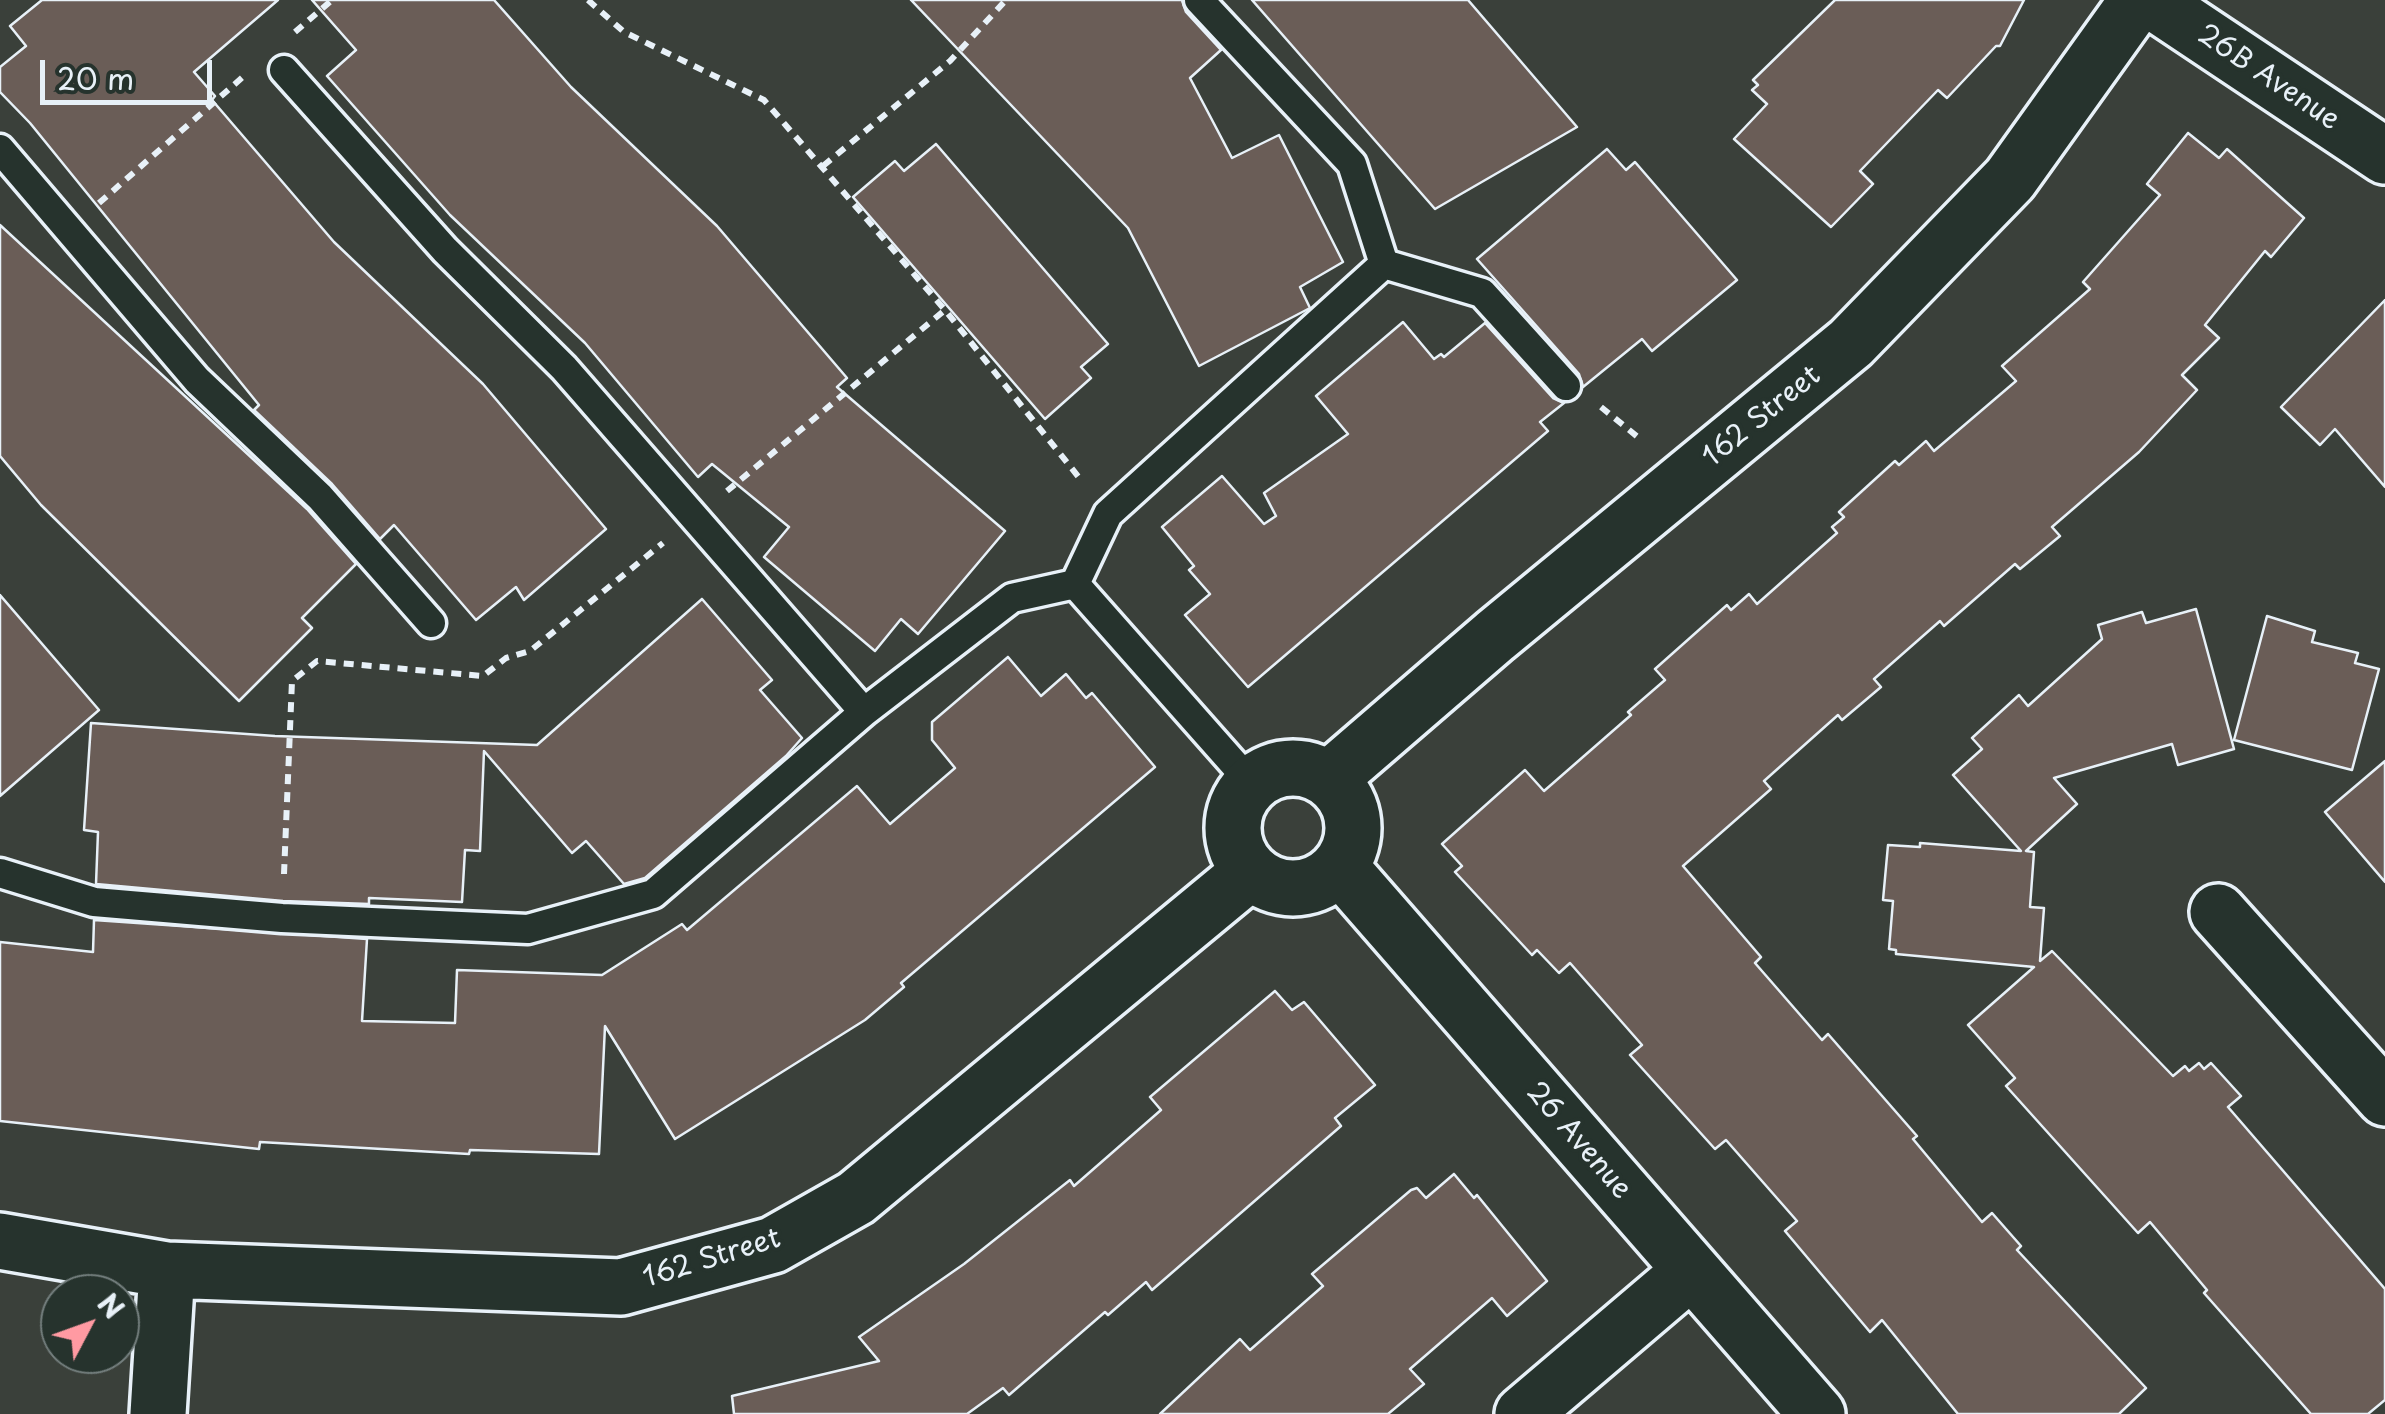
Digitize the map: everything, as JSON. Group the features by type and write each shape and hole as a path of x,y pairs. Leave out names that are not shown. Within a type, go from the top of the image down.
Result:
{"street":[{"name":"162 Street","path":"1328,779 1494,636 1850,344 2010,179 2138,0"},
{"name":"26B Avenue","path":"2151,0 2385,156"},
{"path":"1310,770 1328,779 1351,811 1354,831 1350,850 1340,867 1325,880 1306,888 1286,890 1267,884 1250,872 1238,855 1233,818 1239,799 1251,784 1269,772 1310,770"},
{"name":"26 Avenue","path":"1340,867 1817,1414"},
{"name":"162 Street","path":"0,1242 167,1270 622,1286 773,1245 856,1198 1250,872"},
{"path":"2218,912 2385,1098"},
{"path":"158,1414 167,1270"},
{"path":"1523,1414 1692,1271"}],"lane":[{"path":"1199,0 1352,164 1384,264"},
{"path":"274,60 445,250 564,368 864,712"},
{"path":"0,149 197,380 320,497 431,623"},
{"path":"1384,264 1482,293 1566,386"},
{"path":"1075,584 1108,514 1384,264"},
{"path":"0,873 94,902 282,918 528,929 653,894 864,712 1012,598 1075,584"},
{"path":"1075,584 1251,784"}],"path":[{"path":"67,231 274,60 332,0"},
{"path":"588,0 624,32 764,100 945,310 1108,514"},
{"path":"822,166 950,61 1006,0"},
{"path":"282,918 292,681 317,661 484,676 506,658 530,652 945,310"}],"building":[{"path":"42,0 278,0 194,72 215,96 212,100 334,242 483,384 606,529 524,600 516,587 476,620 394,525 380,539 332,484 254,410 259,405 30,123 0,92 0,67 26,46 10,26"},
{"path":"312,0 494,0 571,87 717,226 847,378 837,387 1005,531 918,634 901,619 875,651 764,557 789,527 712,464 698,477 585,343 450,215 327,76 356,50"},
{"path":"911,0 1182,0 1186,12 1221,50 1190,78 1232,158 1279,135 1343,262 1300,287 1310,308 1199,366 1128,228"},
{"path":"1252,0 1468,0 1577,127 1435,209"},
{"path":"1835,0 2024,0 2000,46 1947,98 1938,90 1860,171 1873,184 1831,227 1734,139 1767,104 1752,90 1758,85 1753,80"},
{"path":"2188,133 2219,158 2227,149 2304,218 2271,257 2265,251 2205,325 2219,338 2182,375 2197,390 2139,452 2052,527 2060,536 2020,569 2015,564 1944,626 1940,621 1874,679 1881,687 1842,720 1838,715 1764,781 1771,789 1683,866 1761,957 1755,963 1822,1040 1828,1034 1917,1136 1913,1139 1982,1222 1992,1213 2021,1246 2017,1250 2146,1388 2119,1414 1958,1414 1882,1320 1870,1332 1785,1231 1797,1221 1726,1140 1715,1149 1630,1055 1642,1045 1570,963 1559,973 1537,950 1532,955 1455,872 1462,866 1442,844 1525,770 1544,791 1631,715 1628,712 1665,680 1655,669 1727,605 1731,610 1749,594 1757,604 1837,533 1832,527 1844,517 1839,512 1895,461 1899,465 1926,441 1934,451 2016,381 2002,366 2090,289 2083,282 2160,195 2147,184"},
{"path":"936,144 1108,344 1081,367 1091,378 1045,419 853,197 895,161 904,171"},
{"path":"1607,149 1626,170 1635,162 1737,280 1652,351 1642,339 1583,387 1579,374 1477,259"},
{"path":"0,225 307,509 356,564 302,618 312,628 239,701 41,505 0,456"},
{"path":"2385,300 2385,487 2335,429 2320,445 2281,407"},
{"path":"1403,322 1434,359 1441,354 1444,357 1485,323 1553,398 1564,403 1540,422 1548,431 1248,687 1185,615 1210,594 1189,570 1194,566 1162,527 1222,476 1264,524 1276,516 1264,493 1348,434 1316,396"},
{"path":"0,595 99,710 0,796"},
{"path":"702,599 772,680 760,690 802,738 645,878 624,884 586,841 572,853 484,751 480,851 465,850 462,902 369,898 369,904 283,901 96,884 98,832 84,830 91,723 275,736 537,745"},
{"path":"2196,609 2234,749 2178,765 2172,744 2054,778 2077,804 2026,851 2034,852 2030,907 2044,908 2040,961 2052,951 2173,1076 2185,1066 2189,1071 2199,1063 2204,1069 2211,1063 2241,1096 2228,1107 2385,1289 2385,1400 2368,1414 2311,1414 2204,1293 2207,1290 2150,1222 2138,1233 2006,1086 2015,1078 1968,1025 2034,967 1896,954 1896,950 1889,949 1893,901 1883,900 1888,845 1920,847 1920,843 2021,851 1953,775 1982,749 1972,738 2019,695 2028,706 2102,639 2098,625 2142,612 2146,623"},
{"path":"2267,616 2315,631 2312,642 2358,653 2355,663 2379,669 2352,770 2234,740"},
{"path":"1008,657 1041,696 1066,674 1086,698 1092,693 1155,767 901,983 904,987 865,1020 675,1139 605,1026 599,1154 470,1150 469,1154 260,1142 259,1149 0,1121 0,942 93,952 94,920 367,939 362,1021 455,1023 457,970 602,975 682,924 687,930 857,786 890,824 955,768 932,740 932,722"},
{"path":"2385,761 2385,882 2325,812"},
{"path":"1275,991 1292,1010 1304,1002 1375,1085 1335,1118 1341,1126 1152,1290 1146,1282 1009,1395 1003,1388 967,1414 734,1414 732,1396 879,1361 859,1337 964,1264 1070,1180 1074,1186 1161,1110 1150,1097"},
{"path":"1454,1174 1474,1198 1477,1195 1547,1281 1507,1316 1492,1298 1410,1369 1424,1384 1388,1414 1160,1414 1240,1339 1250,1350 1323,1286 1312,1274 1411,1190 1417,1188 1426,1198"}]}
